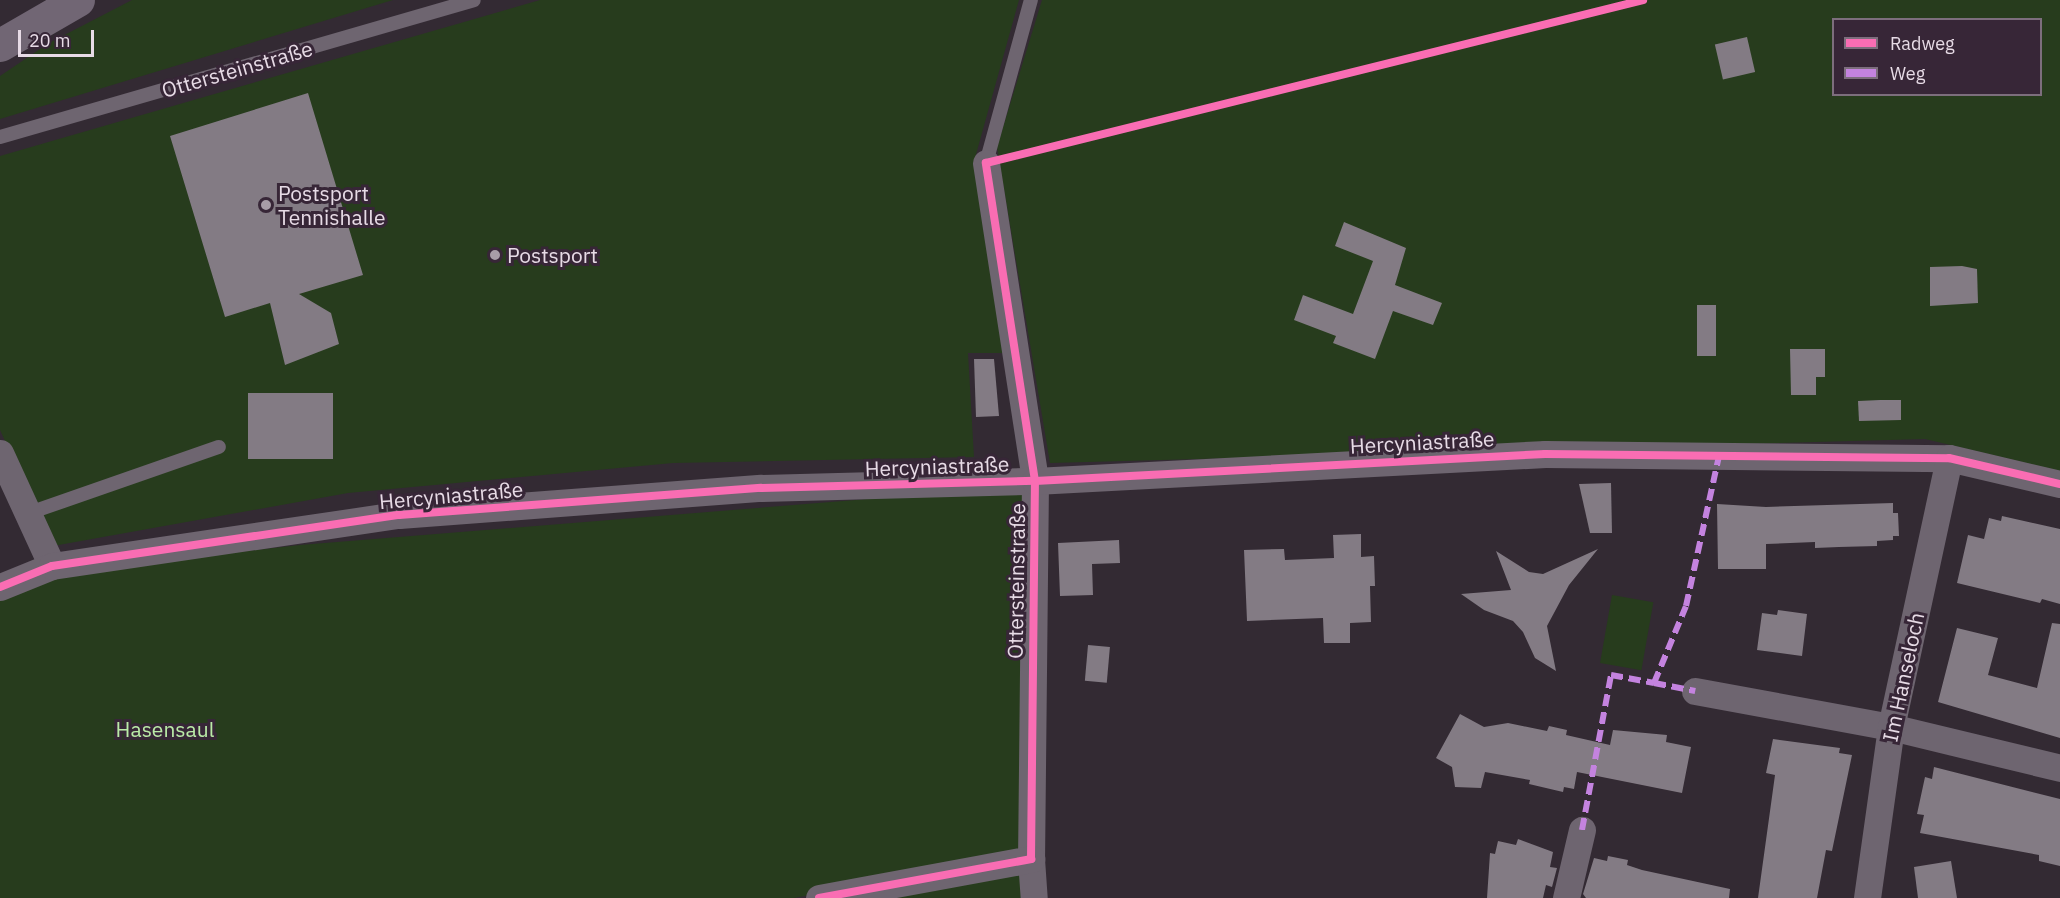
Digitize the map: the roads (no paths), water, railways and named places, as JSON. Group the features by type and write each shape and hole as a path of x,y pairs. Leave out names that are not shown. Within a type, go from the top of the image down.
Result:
{"main road":[{"path":"0,45 78,0"}],"street":[{"name":"Ottersteinstraße","path":"986,163 1035,481 1031,859 1034,898"},
{"path":"0,453 52,566"},
{"name":"Hercyniastraße","path":"0,587 52,566 399,515 761,488 1035,481 1545,454 1949,458 2060,484"},
{"name":"Im Hanseloch","path":"1867,898 1892,727 1949,458"},
{"path":"1695,691 1892,727 2060,768"},
{"path":"1566,898 1582,831"},
{"path":"819,898 1031,859"}],"lane":[{"name":"Ottersteinstraße","path":"0,137 474,0"},
{"name":"Ottersteinstraße","path":"986,163 1030,0"},
{"path":"29,513 219,447"}],"place":[{"name":"Postsport Tennishalle","path":"266,205"},
{"name":"Postsport","path":"495,255"}],"park label":[{"name":"Hasensaul","path":"165,729"}]}
